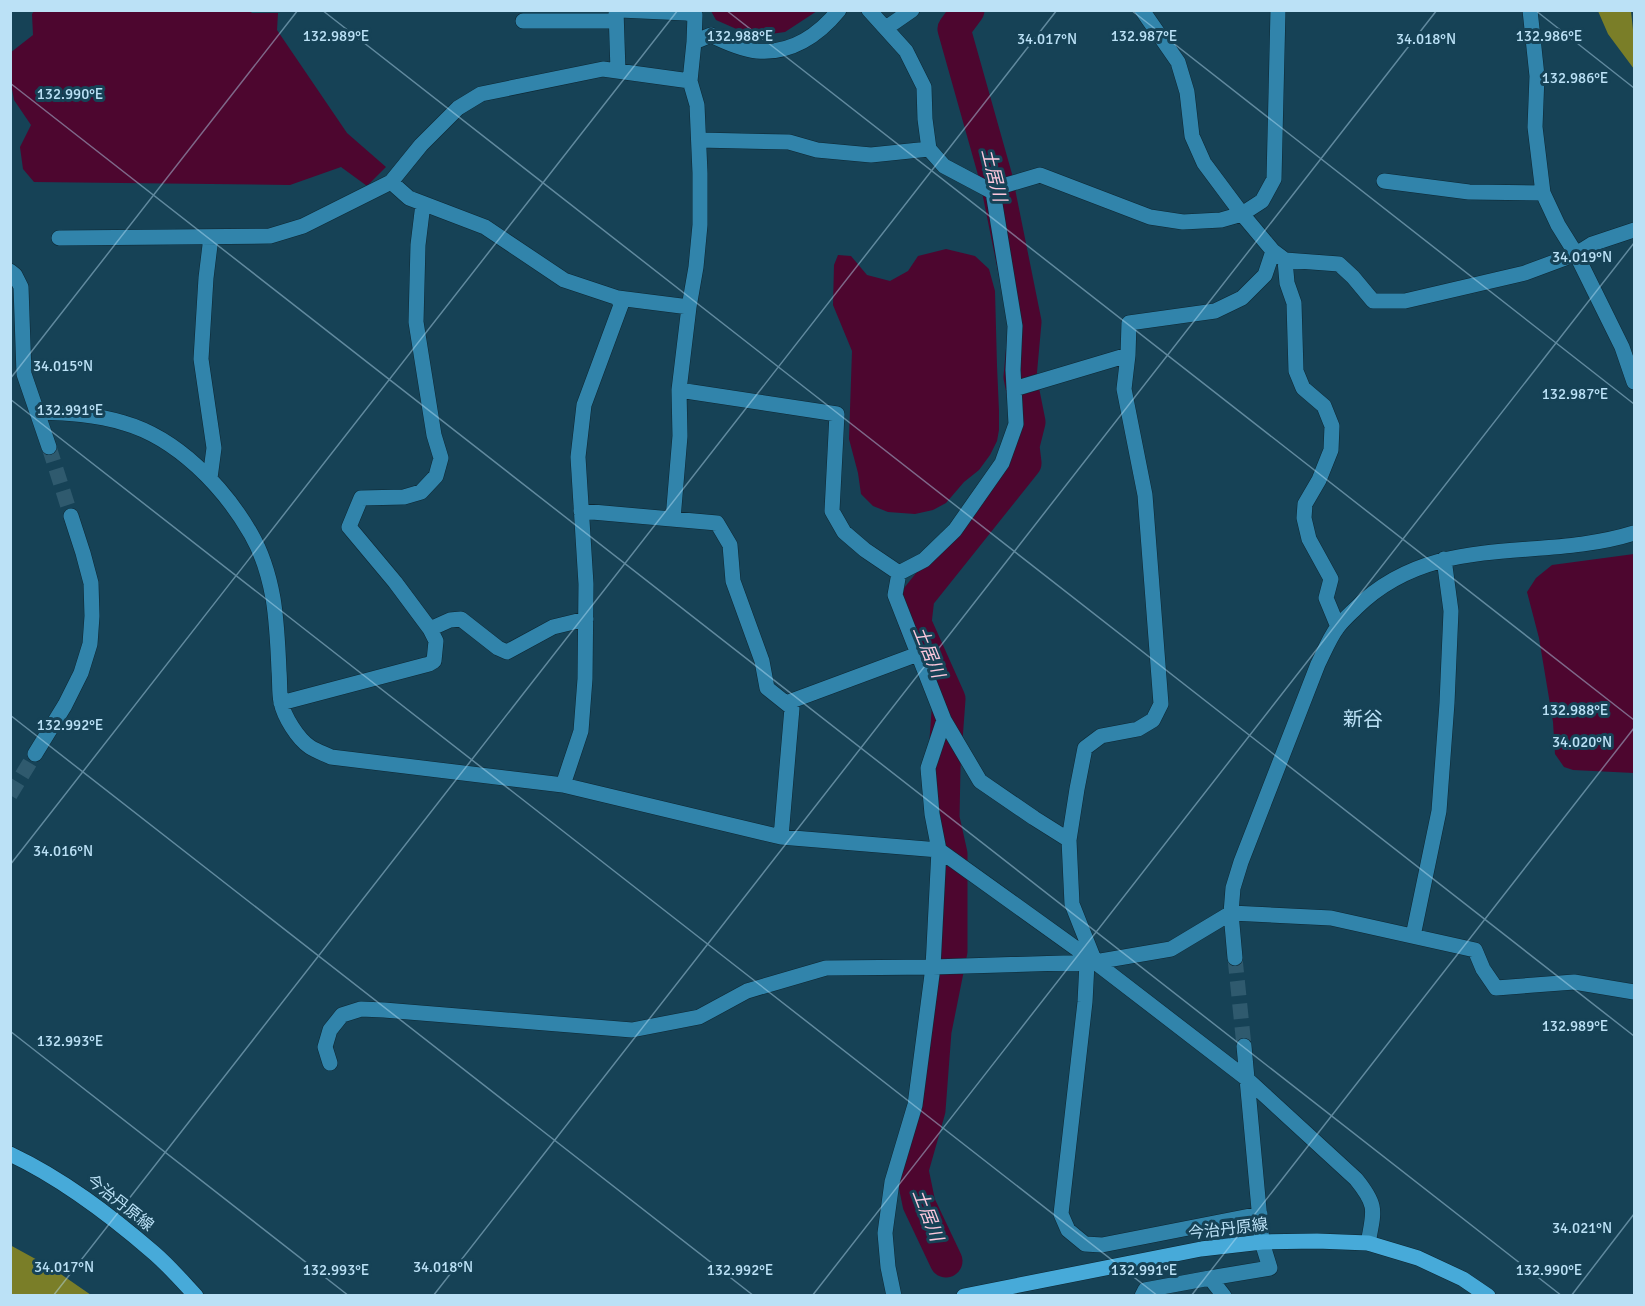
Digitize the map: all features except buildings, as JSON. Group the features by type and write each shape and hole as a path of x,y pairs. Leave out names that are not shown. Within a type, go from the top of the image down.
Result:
{"main road":[{"name":"今治丹原線","path":"10,1154 70,1187 112,1218 155,1254 196,1296"},
{"name":"今治丹原線","path":"964,1296 1201,1249 1262,1242 1317,1240 1368,1243 1418,1258 1463,1279 1488,1296"}],"street":[{"path":"694,42 711,35 755,51 779,50 803,43 830,22 839,10"},
{"path":"869,10 906,51 924,87 929,149 944,166 993,192 1015,326 1013,370 1016,424 1002,463 955,530 924,560 899,573"},
{"path":"886,28 912,10"},
{"path":"1142,10 1178,62 1187,93 1192,136 1204,163 1242,214 1279,255 1294,303 1296,371 1303,388 1324,406 1332,426 1331,450 1319,480 1305,504 1304,518 1309,539 1331,579 1326,598 1338,627"},
{"path":"990,190 1040,175 1150,217 1183,222 1221,220 1242,214 1262,201 1274,179 1278,10"},
{"path":"1530,10 1538,76 1535,127 1544,193 1557,225 1576,254 1622,347 1635,382"},
{"path":"523,21 617,14 686,13 694,15 690,81 697,105 700,225 679,390 680,436 673,519"},
{"path":"617,14 618,71"},
{"path":"58,238 270,236 303,226 391,182 422,145 458,108 481,94 603,69 690,81"},
{"path":"699,140 789,142 817,150 871,154 929,149"},
{"path":"1384,181 1469,192 1544,193"},
{"path":"391,182 409,198 485,227 564,280 618,298 689,307"},
{"path":"281,704 434,661 436,641 430,629 350,527 361,498 404,497 421,492 436,476 441,458 434,435 416,322 418,245 423,204"},
{"path":"1279,255 1339,264 1373,301 1405,301 1525,273 1576,254 1592,244 1635,230"},
{"path":"210,478 214,448 201,359 211,237"},
{"path":"1260,1214 1101,1245 1085,1244 1068,1230 1061,1214 1091,962 1072,904 1069,840 1085,748 1101,736 1138,729 1153,720 1161,704 1146,495 1124,389 1129,323 1215,311 1242,298 1265,275 1279,255"},
{"path":"10,271 15,275 21,287 24,374 49,447"},
{"path":"563,785 581,731 585,679 586,584 578,457 584,405 621,305 618,298"},
{"path":"1015,389 1128,355"},
{"path":"679,390 837,414 832,511 844,532 865,550 899,573"},
{"path":"38,412 93,415 126,423 156,436 210,478 252,535 266,566 278,633 281,704 291,726 310,747 331,757 563,785 781,837 939,850 1246,1079 1356,1179 1367,1193 1374,1210 1368,1243"},
{"path":"581,511 717,523 730,545 733,581 762,661 767,688 792,708 781,837"},
{"path":"35,754 65,705 81,673 90,644 91,583 71,516"},
{"path":"1235,958 1231,913 1233,888 1241,862 1329,640 1366,597 1390,580 1419,566 1444,559 1469,554 1611,541 1635,533"},
{"path":"1413,936 1438,811 1446,727 1451,611 1444,559"},
{"path":"899,573 895,595 944,720 980,781 1069,840"},
{"path":"430,629 450,620 461,619 498,648 507,652 553,627 586,619"},
{"path":"786,703 918,654"},
{"path":"894,1296 888,1267 885,1233 892,1182 915,1105 933,967 939,850 932,814 928,768 944,720"},
{"path":"330,1063 325,1047 330,1030 342,1015 361,1009 632,1030 699,1017 747,991 826,968 1091,962 1171,949 1231,913 1331,918 1475,950 1483,969 1496,988 1574,982 1635,992"},
{"path":"1142,1296 1145,1290 1270,1268 1262,1242 1244,1046"},
{"path":"1210,1278 1224,1296"}],"shaded area":[{"path":"249,10 252,13 278,13 277,30 347,133 386,167 367,186 341,167 290,185 34,182 23,169 20,147 31,125 14,100 10,53 33,35 32,14 34,11"},
{"path":"711,11 817,11 785,32 763,35 741,31 716,20"},
{"path":"1598,11 1631,11 1634,32 1634,69 1608,34"},
{"path":"946,249 975,256 989,269 995,291 999,411 997,441 979,470 964,482 946,503 933,510 915,514 888,512 873,506 861,494 849,439 852,351 833,305 834,265 838,255 851,256 867,275 890,281 908,271 918,256"},
{"path":"1634,554 1634,773 1573,770 1564,767 1555,754 1553,722 1539,638 1527,592 1536,578 1552,565"},
{"path":"10,1245 52,1268 91,1295 11,1295"}],"waterway":[{"name":"土居川","path":"946,1261 919,1204 912,1170 929,1110 935,1031 951,951 951,854 943,818 949,699 915,623 918,597 1025,463 1023,446 1029,422 1020,377 1025,322 996,178 954,29 968,10"}],"tunnel":[{"path":"49,447 71,516"},
{"path":"10,795 35,754"},
{"path":"1235,958 1244,1046"}],"district":[{"name":"新谷","path":"1363,719"}]}
